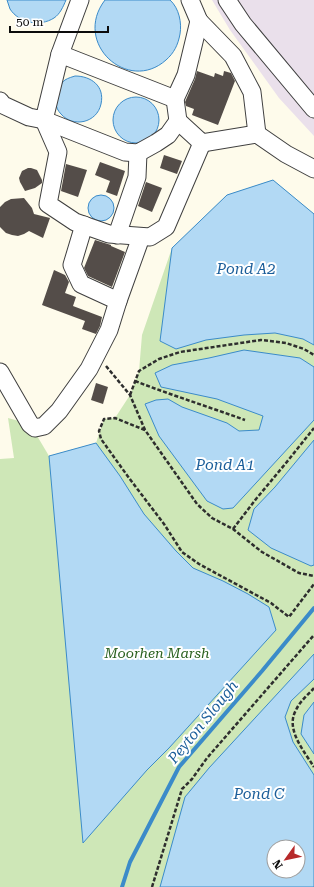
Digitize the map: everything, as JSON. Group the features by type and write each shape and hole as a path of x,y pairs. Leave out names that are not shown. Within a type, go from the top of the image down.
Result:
{"lane":[{"path":"80,0 60,54 44,120 58,152 48,204 75,222 108,234 150,237 166,227 202,142"},
{"path":"190,0 199,21 233,56 252,92 257,134"},
{"path":"227,0 243,24 314,109"},
{"path":"199,21 186,75 175,99 178,121 202,142 257,134 286,154 314,169"},
{"path":"60,54 175,99"},
{"path":"0,101 3,105 29,117 44,120 125,152 138,153 156,143 168,135 178,121"},
{"path":"117,235 137,177 138,153"},
{"path":"84,225 72,265 81,284 118,301"},
{"path":"0,372 30,424 35,428 44,426 55,416 89,369 109,330 141,237"}],"path":[{"path":"130,395 138,371 159,359 180,352 261,340 286,343 304,349 314,355"},
{"path":"96,354 130,395 145,430 197,504 212,518 233,529 262,552 299,573 314,576"},
{"path":"135,381 245,420"},
{"path":"145,430 115,418 104,419 99,431 101,439 164,524 182,552 199,564 271,604 289,617 314,584"},
{"path":"233,529 314,428"},
{"path":"152,887 182,789 314,635"},
{"path":"314,688 295,710 292,720 294,732 314,767"}],"shaded area":[{"path":"212,0 314,0 314,136 279,98 230,30"}],"green space":[{"name":"Moorhen Marsh","path":"273,180 314,214 314,887 0,887 0,459 14,458 8,418 30,424 49,456 96,443 104,419 115,418 130,395 139,371 142,335 172,248 227,195"}],"water":[{"path":"7,0 66,0 60,12 54,18 48,21 36,23 19,18 10,9"},
{"path":"105,0 170,0 178,11 181,25 178,42 171,55 166,60 151,69 136,71 121,67 109,59 100,47 95,32 97,16"},
{"path":"75,76 81,76 96,83 101,92 102,98 99,110 95,116 78,122 66,118 60,113 56,106 59,90 62,84 65,80"},
{"path":"131,97 141,97 149,101 155,107 159,115 159,125 155,133 149,139 141,143 131,143 123,139 117,133 113,125 113,115 117,107 123,101"},
{"name":"Pond A2","path":"273,180 314,214 314,345 303,339 275,333 206,340 176,349 160,341 172,248 227,195"},
{"path":"101,195 110,199 114,208 110,217 101,221 92,217 88,208 92,199"},
{"name":"Pond A1","path":"244,350 300,358 314,367 314,420 233,508 223,509 207,501 159,436 145,404 156,400 168,399 182,407 227,423 239,431 259,430 263,416 217,399 161,387 155,373 172,365"},
{"path":"314,440 314,565 311,566 271,548 248,530 254,509 275,487"},
{"path":"96,443 120,476 144,514 176,551 193,568 223,581 269,607 276,630 169,748 147,770 83,843 49,456"},
{"name":"Pond C","path":"314,654 314,679 291,701 285,717 293,742 314,775 314,887 160,887 185,797 209,768"},
{"path":"314,702 314,754 301,734 304,715"}],"building":[{"path":"197,71 214,77 215,73 223,76 224,71 231,73 235,81 218,125 192,115 194,109 186,106 185,102"},
{"path":"164,155 182,161 177,174 160,168"},
{"path":"100,162 125,171 117,196 106,192 110,181 95,175"},
{"path":"66,164 87,170 78,197 61,191"},
{"path":"28,168 37,170 42,183 35,188 25,191 19,178 22,171"},
{"path":"146,182 162,188 152,212 138,206"},
{"path":"24,198 32,208 34,214 50,218 43,238 29,231 18,236 12,235 6,233 0,227 0,207 11,199"},
{"path":"95,240 111,245 125,252 112,287 88,276 84,268"},
{"path":"54,270 65,275 69,282 65,293 76,297 73,306 102,317 96,334 82,329 85,321 42,305"},
{"path":"96,383 108,387 103,404 91,400"}],"waterway":[{"name":"Peyton Slough","path":"122,887 130,862 179,767 314,608"}]}
